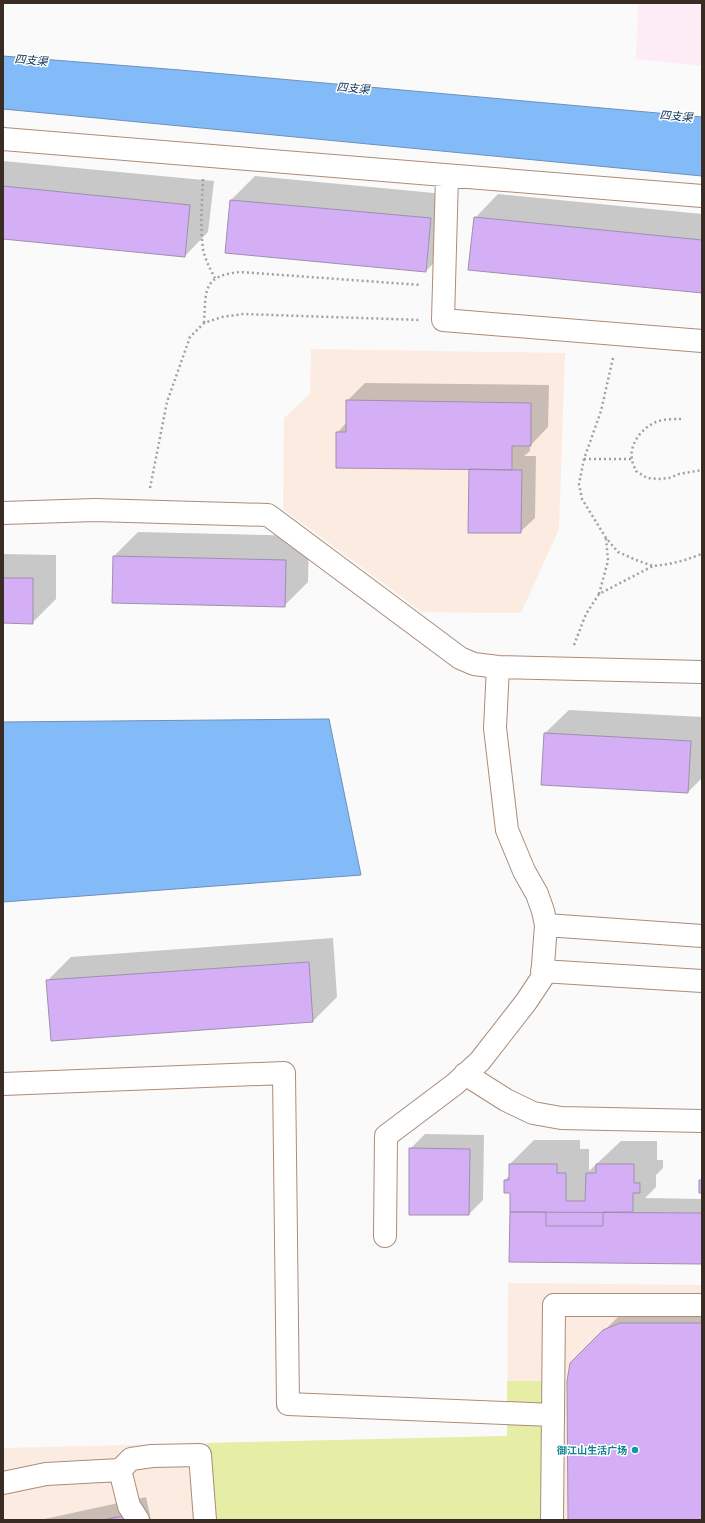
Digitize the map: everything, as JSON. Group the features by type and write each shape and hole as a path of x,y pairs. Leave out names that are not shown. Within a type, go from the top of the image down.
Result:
{"lane":[{"path":"3,139 702,196"},
{"path":"447,176 442,320 702,341"},
{"path":"3,513 95,510 268,515 460,658 474,664 498,667 702,672"},
{"path":"385,1236 386,1136 480,1061 526,1002 542,978 546,925 543,911 537,894 524,872 508,830 495,728 498,667"},
{"path":"546,925 702,936"},
{"path":"542,971 702,981"},
{"path":"3,1084 284,1073 288,1404 553,1415"},
{"path":"465,1074 506,1100 533,1113 568,1118 702,1121"},
{"path":"552,1520 554,1305 702,1305"},
{"path":"3,1483 46,1474 120,1470 131,1459 152,1456 200,1455 205,1520"},
{"path":"120,1470 129,1506 138,1520"}],"path":[{"path":"204,156 201,214 203,249 215,278"},
{"path":"204,323 206,291 215,278 228,273 240,272 444,287"},
{"path":"146,512 167,402 190,337 204,323 222,317 243,314 442,320"},
{"path":"619,335 601,411 584,459 579,484 582,499 606,538 618,552 653,566"},
{"path":"681,419 657,421 646,428 637,438 632,447 632,459 636,472 647,478 659,479 702,470"},
{"path":"584,459 632,459"},
{"path":"569,669 577,635 586,614 599,594 608,561 606,538"},
{"path":"599,594 653,566 685,560 699,555 702,552"}],"shaded area":[{"path":"638,3 702,3 702,66 636,59"},
{"path":"311,349 565,353 559,529 521,613 422,612 283,509 284,418 310,394"},
{"path":"508,1283 702,1285 702,1520 3,1520 3,1448 507,1436"}],"green space":[{"path":"507,1381 542,1381 541,1520 215,1520 207,1443 507,1436"}],"water":[{"name":"四支渠","path":"3,56 180,70 702,117 702,176 3,109"},
{"path":"329,719 361,875 3,902 3,722"}],"building":[{"path":"3,186 190,205 185,257 3,239"},
{"path":"230,200 431,218 426,272 225,253"},
{"path":"474,217 702,240 702,293 468,270"},
{"path":"346,400 531,403 531,446 512,446 512,470 336,468 336,432 346,432"},
{"path":"469,469 522,470 521,533 468,533"},
{"path":"113,556 286,560 285,607 112,603"},
{"path":"3,578 33,578 33,624 3,623"},
{"path":"544,733 691,741 688,793 541,785"},
{"path":"309,962 313,1022 51,1041 46,980"},
{"path":"409,1148 470,1149 469,1215 409,1215"},
{"path":"509,1164 557,1164 557,1173 566,1173 566,1201 585,1201 586,1173 596,1173 596,1164 634,1164 634,1183 640,1183 640,1193 633,1193 633,1212 603,1212 603,1226 546,1226 546,1212 510,1212 510,1193 504,1193 504,1180 509,1180"},
{"path":"699,1180 702,1180 702,1193 699,1193"},
{"path":"510,1212 702,1213 702,1264 509,1262"},
{"name":"御江山生活广场","path":"620,1323 702,1323 702,1520 568,1520 567,1381 570,1363 603,1330"},
{"path":"128,1515 129,1520 102,1520"}],"place":[{"name":"御江山生活广场","path":"635,1450"}]}
